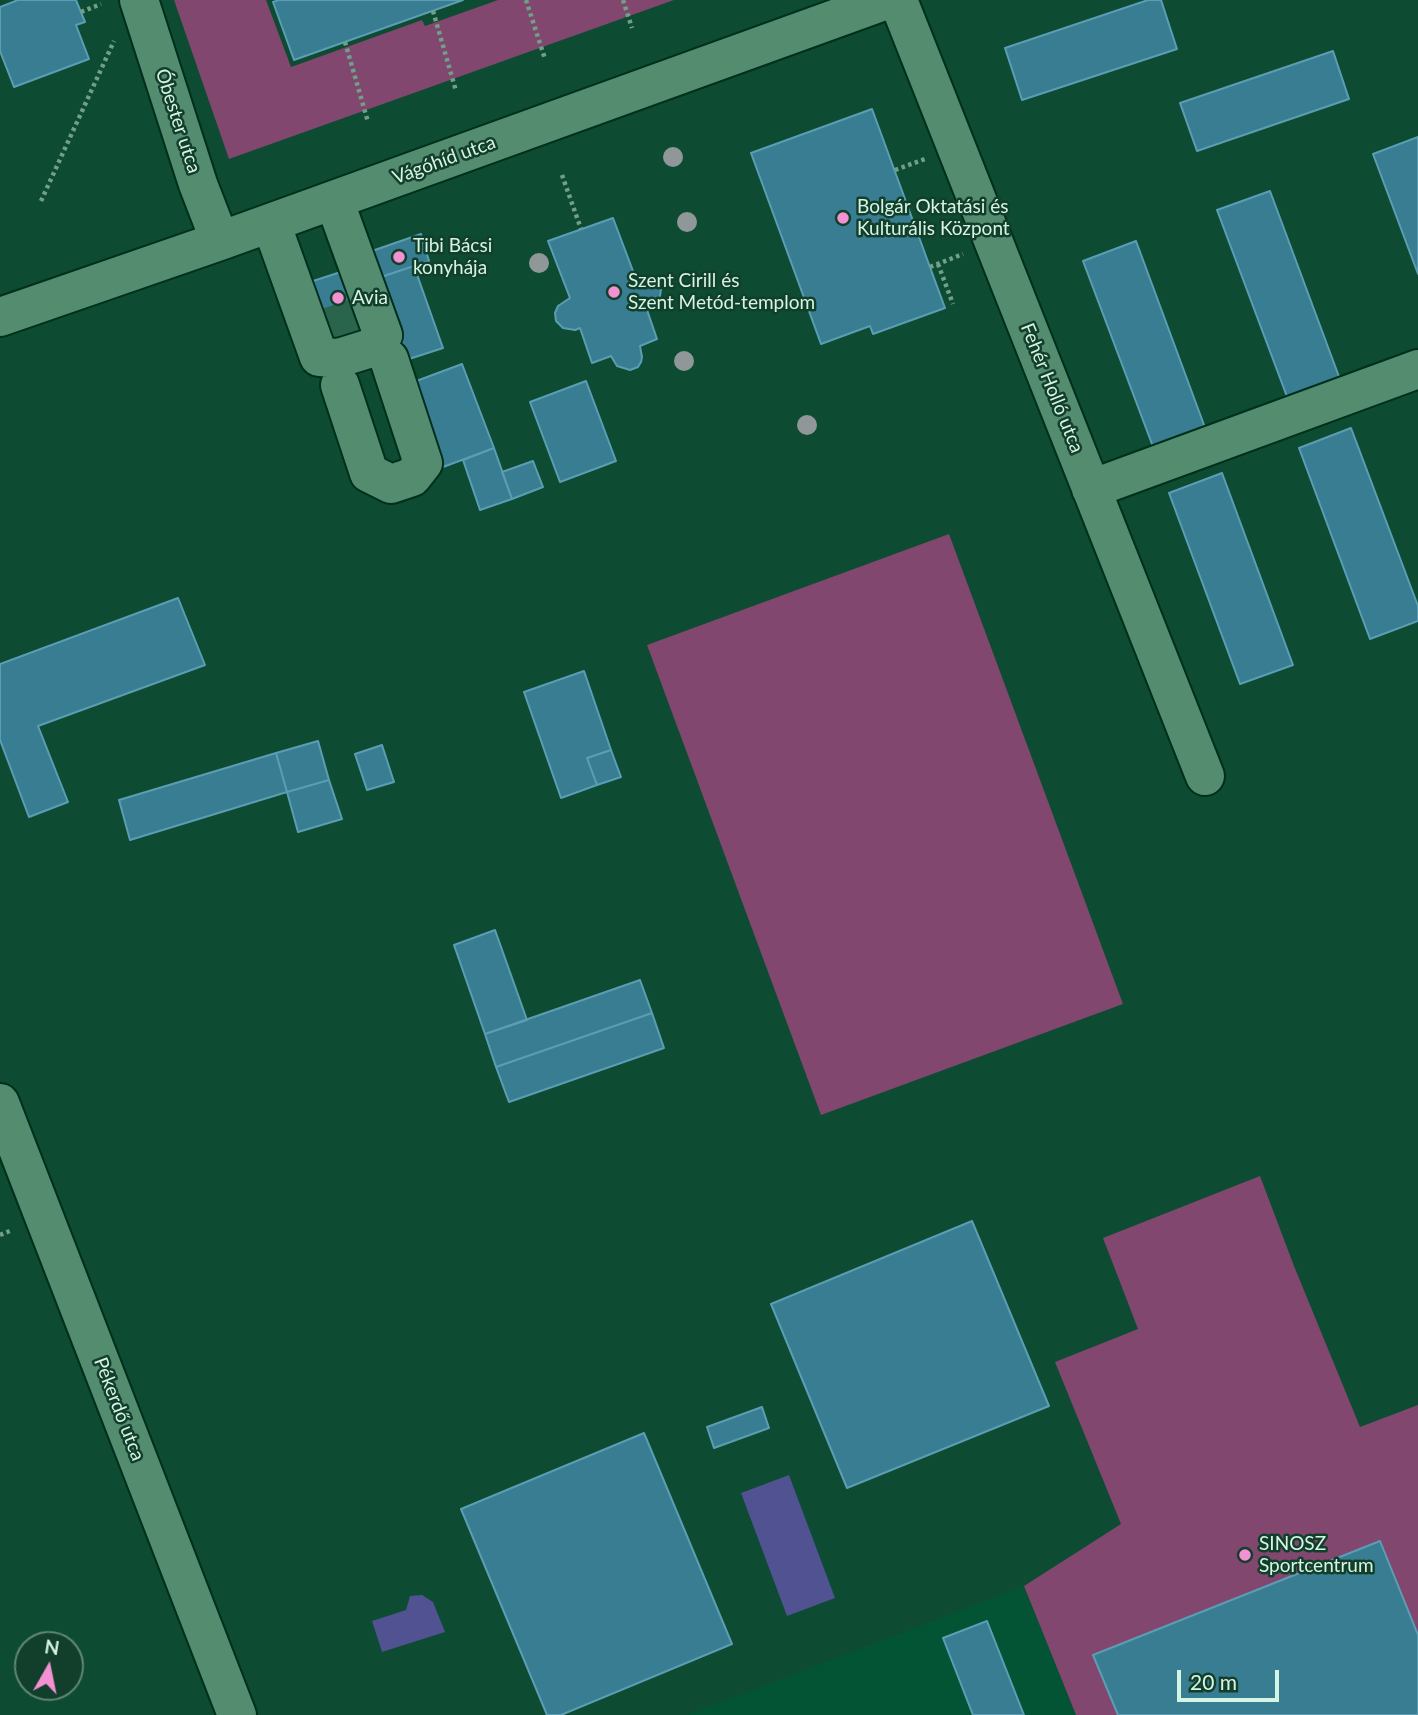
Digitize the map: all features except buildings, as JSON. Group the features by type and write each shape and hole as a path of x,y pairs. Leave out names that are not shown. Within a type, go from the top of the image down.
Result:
{"street":[{"name":"Óbester utca","path":"139,0 198,184 220,241"},
{"name":"Vágóhíd utca","path":"0,317 271,223 887,0"},
{"name":"Fehér Holló utca","path":"898,0 1205,776"},
{"path":"271,223 324,352 369,473 391,484 412,477 423,463 334,200"},
{"path":"324,352 339,358 371,348 378,330"},
{"path":"1091,489 1418,369"},
{"name":"Pékerdő utca","path":"0,1103 237,1715"}],"path":[{"path":"526,0 545,59"},
{"path":"623,0 632,28"},
{"path":"81,12 101,4"},
{"path":"433,11 456,91"},
{"path":"41,201 114,40"},
{"path":"345,42 368,122"},
{"path":"895,170 929,157"},
{"path":"562,175 581,229"},
{"path":"930,267 963,254"},
{"path":"938,264 953,304"}],"shaded area":[{"path":"174,0 266,0 291,67 422,20 425,26 498,0 674,0 229,159"},
{"path":"949,534 1123,1004 821,1115 647,645"},
{"path":"1260,1176 1360,1427 1418,1405 1418,1715 1076,1715 1024,1586 1121,1524 1055,1362 1138,1329 1103,1238"},
{"path":"789,1475 835,1598 787,1616 741,1493"},
{"path":"1024,1586 1076,1715 688,1715"},
{"path":"422,1595 433,1602 445,1632 382,1652 372,1621 406,1610 410,1596"}],"tunnel":[{"path":"325,328 366,314"}],"place":[{"name":"Bolgár Oktatási és Kulturális Központ","path":"843,218"},
{"name":"Tibi Bácsi konyhája","path":"399,257"},
{"name":"Szent Cirill és Szent Metód-templom","path":"614,292"},
{"name":"Avia","path":"338,298"},
{"name":"SINOSZ Sportcentrum","path":"1245,1555"}]}
